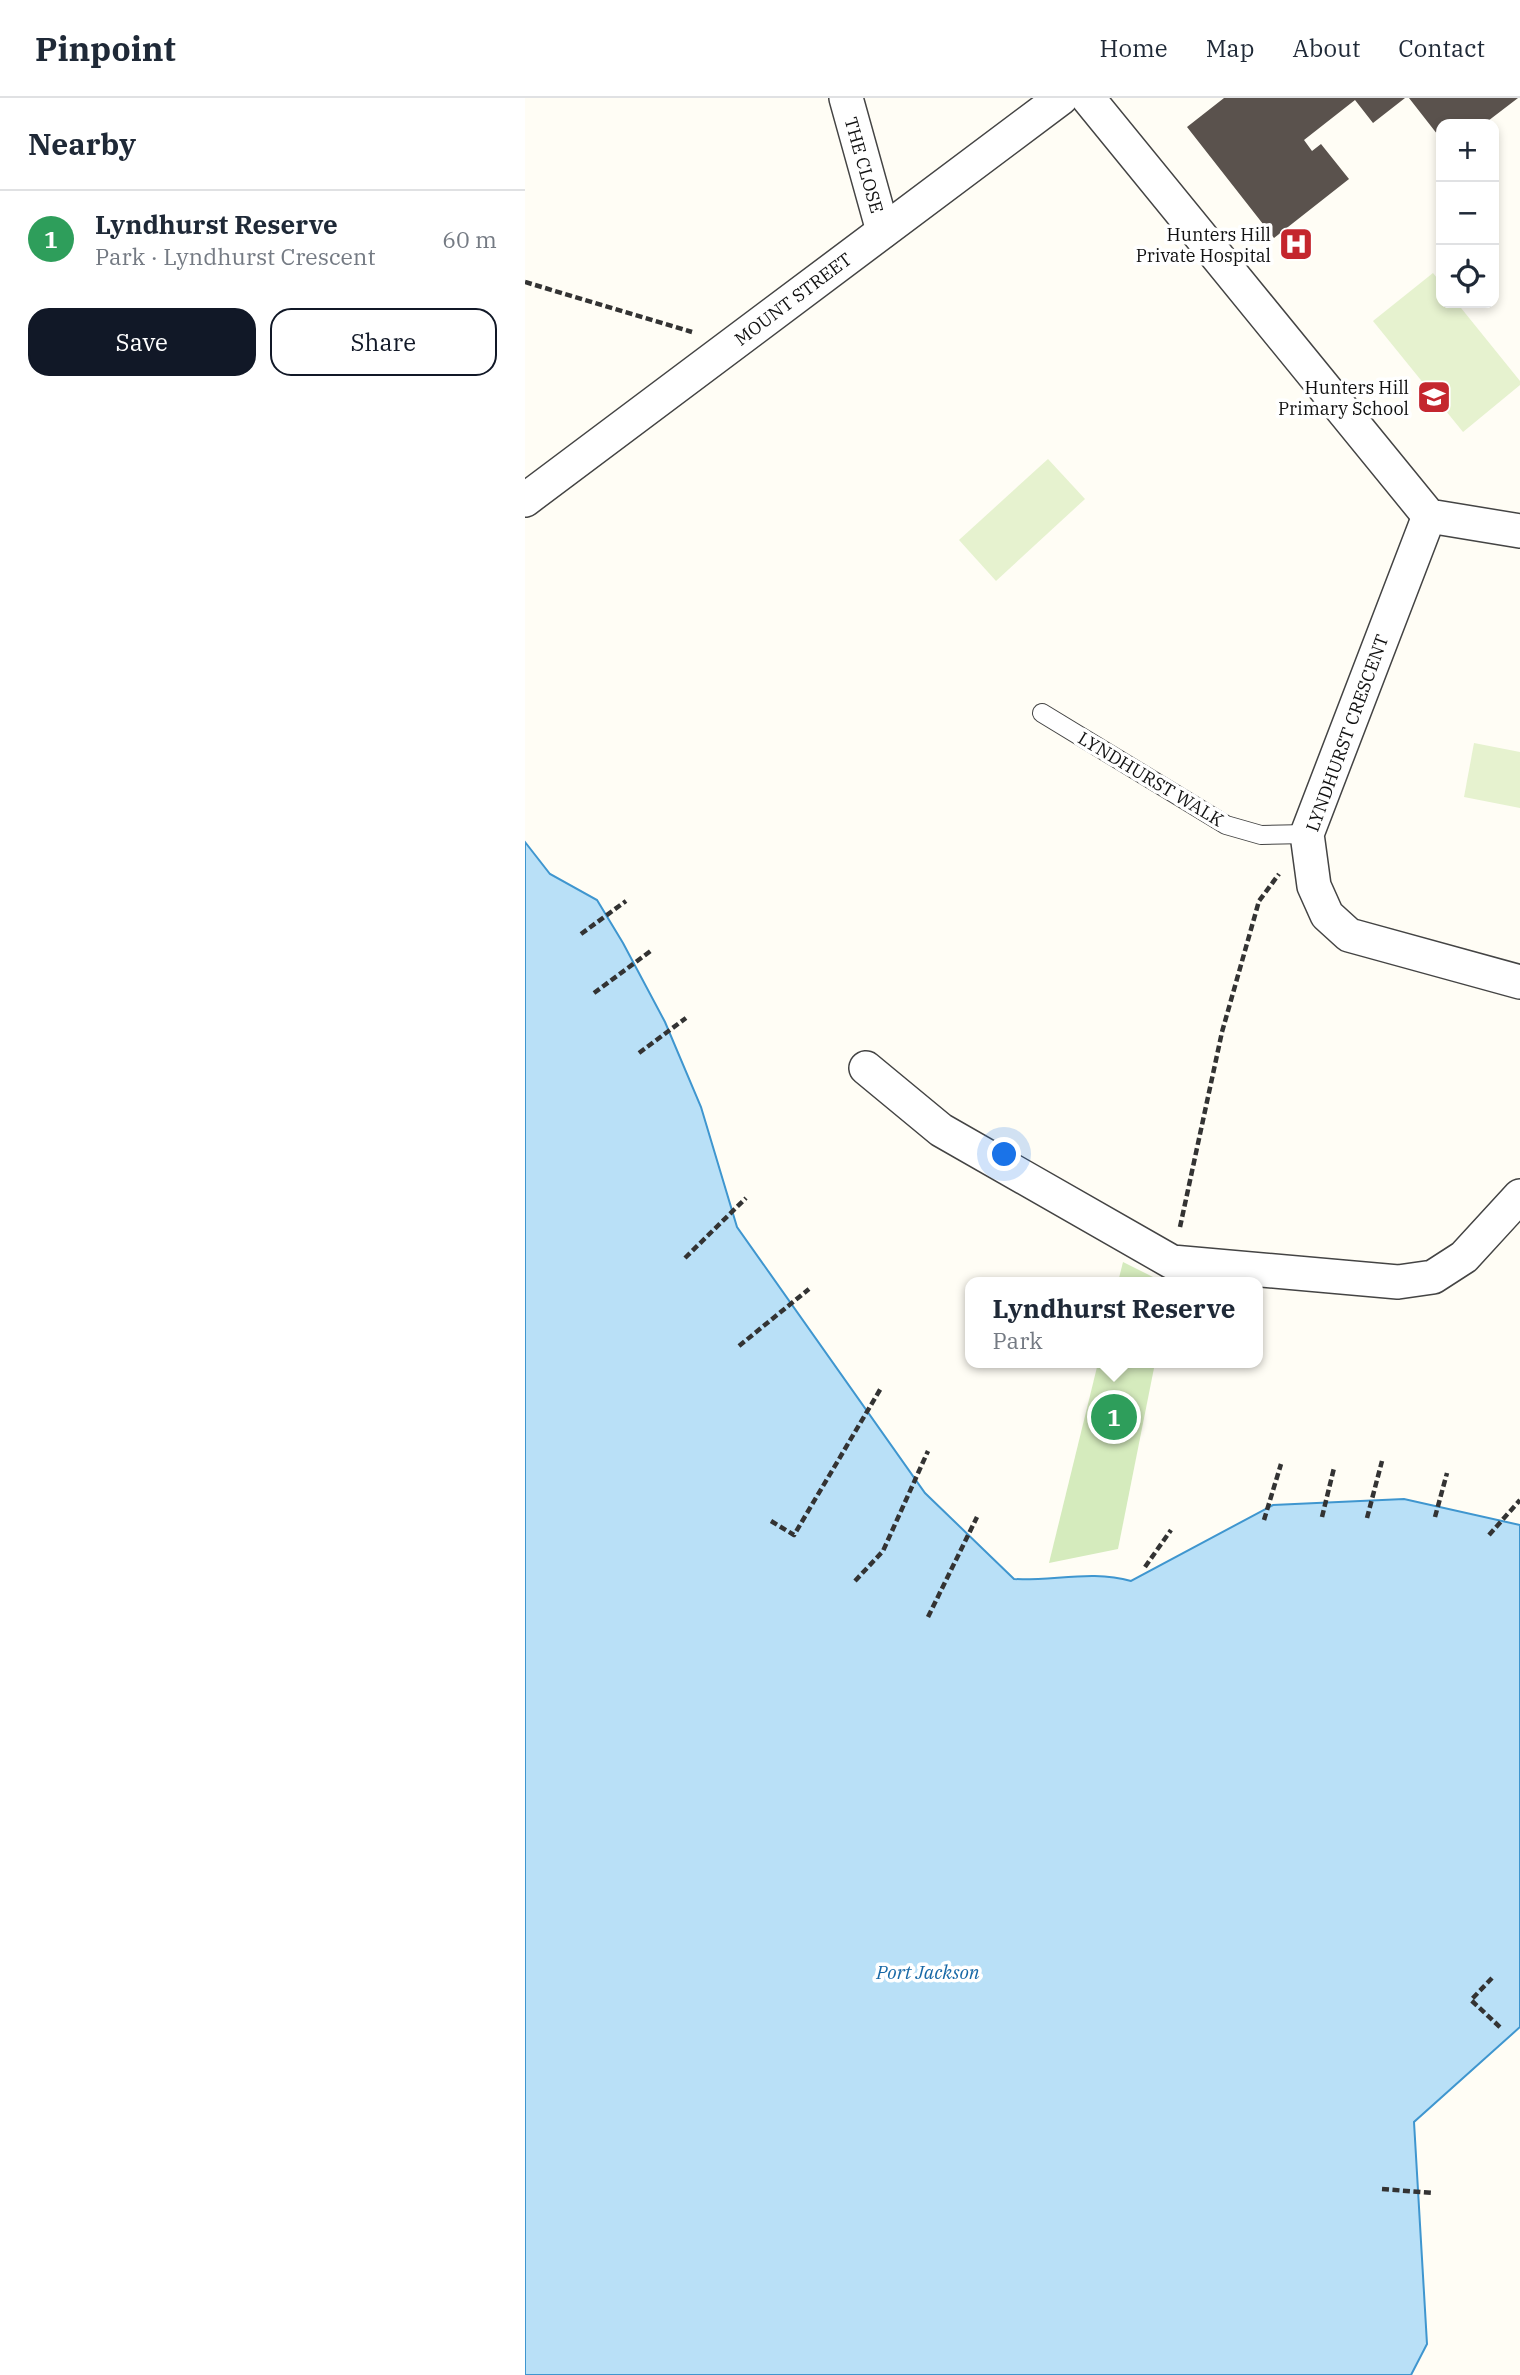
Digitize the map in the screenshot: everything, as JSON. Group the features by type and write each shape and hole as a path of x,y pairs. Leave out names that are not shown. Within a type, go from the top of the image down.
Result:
{"street":[{"name":"THE CLOSE","path":"846,98 883,231"},
{"name":"MOUNT STREET","path":"525,499 1061,98"},
{"path":"1089,98 1429,516 1520,531"},
{"name":"LYNDHURST CRESCENT","path":"1429,516 1307,834 1314,886 1327,915 1349,935 1520,982"},
{"path":"866,1068 941,1129 1172,1262 1398,1282 1433,1277 1464,1257 1520,1196"}],"lane":[{"name":"LYNDHURST WALK","path":"1042,713 1226,825 1261,835 1307,834"}],"path":[{"path":"525,282 732,344"},
{"path":"1172,1262 1222,1032 1259,901 1307,834"},
{"path":"581,934 626,901"},
{"path":"594,993 652,950"},
{"path":"639,1053 686,1018"},
{"path":"685,1258 746,1198"},
{"path":"739,1346 809,1289"},
{"path":"771,1521 794,1535 881,1388"},
{"path":"855,1581 883,1551 928,1451"},
{"path":"1367,1518 1383,1461"},
{"path":"1264,1520 1280,1464"},
{"path":"1322,1517 1334,1468"},
{"path":"1435,1517 1447,1473"},
{"path":"1489,1535 1520,1500"},
{"path":"928,1617 977,1517"},
{"path":"1145,1567 1171,1530"},
{"path":"1492,1978 1471,2000 1502,2029"},
{"path":"1382,2189 1433,2193"}],"green space":[{"path":"1433,273 1436,277 1436,308 1461,308 1520,381 1520,385 1463,432 1373,321"},
{"path":"1048,459 1085,499 996,581 959,540"},
{"path":"1474,743 1520,752 1520,808 1464,797"},
{"path":"1123,1262 1153,1277 1119,1277"},
{"path":"1097,1368 1154,1368 1118,1549 1049,1563"}],"water":[{"name":"Port Jackson","path":"525,842 550,874 597,900 623,943 665,1022 701,1107 737,1227 925,1493 1014,1579 1102,1576 1131,1581 1273,1505 1404,1499 1520,1525 1520,2027 1414,2122 1427,2344 1411,2375 525,2375"}],"building":[{"path":"1224,98 1405,98 1373,123 1355,100 1304,140 1312,151 1321,144 1349,179 1274,238 1187,127"},
{"path":"1409,98 1518,98 1491,119 1436,119 1436,133"}],"place":[{"name":"Hunters Hill Private Hospital","path":"1296,244"},
{"name":"Hunters Hill Primary School","path":"1434,397"},
{"name":"Lyndhurst Reserve","path":"1114,1417"}]}
